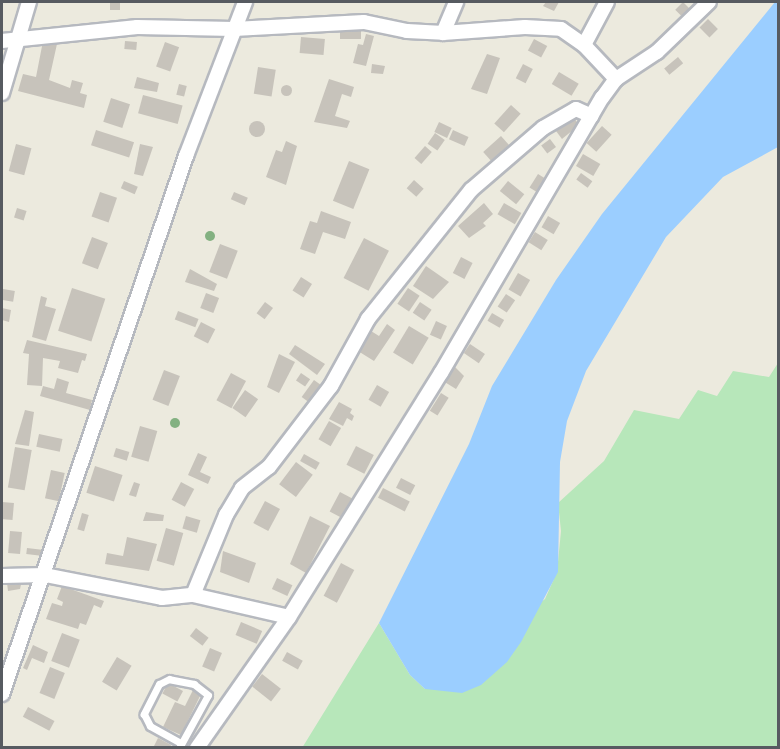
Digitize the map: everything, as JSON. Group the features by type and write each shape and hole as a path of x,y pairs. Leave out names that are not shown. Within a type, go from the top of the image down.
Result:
{"street":[{"path":"2,93 9,41 29,2"},
{"path":"2,694 45,575 186,156 245,2"},
{"path":"444,33 456,2"},
{"path":"584,45 607,2"},
{"path":"197,747 289,617 441,373 616,79 657,52 709,2"},
{"path":"9,41 137,27 234,29 364,22 406,31 444,33 525,27 561,29 584,45 616,79"},
{"path":"193,595 225,515 242,488 269,467 331,386 343,358 368,319 471,190 543,128 576,109 592,116"},
{"path":"2,576 45,575 162,598 193,595 289,617"}],"lane":[{"path":"169,679 194,684 208,695 179,745 150,726 144,714 159,684 169,679"}],"green space":[{"path":"778,363 778,747 302,748 379,623 410,675 425,689 545,599 557,572 561,531 558,503 604,461 634,410 679,419 698,390 717,396 733,371 769,377"}],"water":[{"path":"775,2 778,2 778,147 723,177 666,237 586,371 567,421 560,462 558,572 521,642 507,662 481,685 462,693 425,689 410,675 379,623 469,444 492,386 556,280 602,214"}],"building":[{"path":"110,2 120,2 120,10 110,10"},
{"path":"546,2 559,2 554,11 543,6"},
{"path":"683,2 692,11 684,19 675,10"},
{"path":"708,19 718,29 709,37 700,27"},
{"path":"340,30 361,30 361,39 340,39"},
{"path":"366,34 374,36 366,66 353,63 358,44 363,45"},
{"path":"301,37 325,39 324,55 300,53"},
{"path":"534,39 547,46 541,58 528,50"},
{"path":"43,41 57,44 49,80 70,88 72,80 83,83 80,93 87,95 84,108 18,91 23,74 36,77"},
{"path":"125,41 137,42 136,50 124,49"},
{"path":"165,42 179,47 170,72 156,66"},
{"path":"487,54 500,58 487,94 471,89"},
{"path":"678,57 683,63 669,75 664,69"},
{"path":"372,64 385,66 383,74 371,73"},
{"path":"523,64 533,69 526,83 516,78"},
{"path":"258,67 276,70 272,96 254,94"},
{"path":"559,72 579,84 572,96 552,84"},
{"path":"137,77 159,83 157,92 134,88"},
{"path":"329,79 354,87 351,97 342,94 335,116 350,121 347,128 314,122"},
{"path":"179,84 187,86 184,97 176,95"},
{"path":"286,85 290,86 290,94 286,95 282,94 281,90 282,86"},
{"path":"143,95 183,106 178,124 138,113"},
{"path":"111,98 130,104 122,128 103,122"},
{"path":"511,105 521,114 504,132 494,124"},
{"path":"574,118 579,125 562,139 556,131"},
{"path":"254,121 260,121 265,129 263,135 254,137 249,132 249,126"},
{"path":"439,122 452,128 447,138 434,132"},
{"path":"602,126 612,135 596,152 587,143"},
{"path":"96,130 134,142 129,158 91,145"},
{"path":"453,130 469,137 464,146 449,139"},
{"path":"435,133 445,140 437,151 428,144"},
{"path":"501,136 509,145 491,161 483,152"},
{"path":"550,139 556,147 547,154 541,146"},
{"path":"286,141 297,146 286,185 266,177 276,150 282,152"},
{"path":"16,144 31,148 24,175 9,171"},
{"path":"140,144 153,147 143,176 134,174"},
{"path":"425,146 432,152 421,164 415,158"},
{"path":"583,154 600,164 593,176 576,166"},
{"path":"349,161 369,169 353,209 333,201"},
{"path":"581,173 592,181 588,188 576,179"},
{"path":"538,174 546,179 537,192 530,188"},
{"path":"414,180 424,189 416,197 407,188"},
{"path":"124,181 138,187 135,194 121,188"},
{"path":"508,181 524,194 516,204 500,191"},
{"path":"100,192 117,198 109,222 92,217"},
{"path":"234,192 248,198 245,205 231,199"},
{"path":"484,203 493,214 483,223 486,226 469,238 458,226"},
{"path":"504,203 521,213 515,224 498,214"},
{"path":"17,208 27,211 24,220 14,218"},
{"path":"321,211 351,222 345,239 323,232 315,254 300,249 310,221 317,223"},
{"path":"548,216 560,223 554,234 542,227"},
{"path":"535,232 548,240 541,250 529,242"},
{"path":"92,237 108,243 98,269 82,263"},
{"path":"364,238 389,251 369,291 344,278"},
{"path":"220,244 238,251 227,279 209,272"},
{"path":"461,257 473,263 464,279 453,273"},
{"path":"426,266 449,282 433,299 413,286"},
{"path":"190,269 217,284 214,291 185,282"},
{"path":"518,273 530,280 521,296 508,289"},
{"path":"301,277 312,284 304,297 293,291"},
{"path":"72,288 105,299 91,342 58,331"},
{"path":"408,288 420,296 409,312 397,304"},
{"path":"3,289 15,291 13,302 2,300"},
{"path":"206,293 219,298 213,313 200,308"},
{"path":"506,294 515,300 507,313 498,306"},
{"path":"41,296 47,298 45,306 56,309 46,341 32,337"},
{"path":"265,302 273,308 265,319 257,313"},
{"path":"420,302 432,310 424,321 413,313"},
{"path":"2,308 11,310 9,322 2,320"},
{"path":"178,311 199,319 195,327 175,319"},
{"path":"492,313 504,320 500,328 488,321"},
{"path":"436,321 447,326 441,340 430,335"},
{"path":"201,322 215,329 208,344 194,336"},
{"path":"387,324 395,330 374,361 358,351 371,331 379,336"},
{"path":"409,326 429,338 413,364 393,353"},
{"path":"27,340 87,354 85,361 82,360 78,373 58,368 60,361 43,358 42,386 27,385 29,354 23,353"},
{"path":"470,344 485,354 479,363 464,353"},
{"path":"295,345 325,364 317,375 289,354"},
{"path":"279,354 295,362 279,393 267,387"},
{"path":"453,365 464,376 456,389 443,381"},
{"path":"164,370 180,376 168,406 153,400"},
{"path":"231,373 246,381 231,408 216,400"},
{"path":"301,373 310,379 305,387 296,380"},
{"path":"57,378 69,382 66,393 92,400 90,410 40,396 43,386 54,389"},
{"path":"314,380 321,385 309,402 302,397"},
{"path":"377,385 389,392 381,407 368,400"},
{"path":"245,390 258,399 245,417 232,408"},
{"path":"441,393 449,398 438,416 430,411"},
{"path":"339,402 352,409 350,413 354,416 352,421 347,418 343,426 329,419"},
{"path":"25,410 34,412 29,446 15,444"},
{"path":"329,421 341,428 331,446 318,439"},
{"path":"140,426 157,431 148,462 131,457"},
{"path":"39,434 62,439 60,452 36,447"},
{"path":"356,446 374,455 364,474 346,465"},
{"path":"15,447 32,450 25,490 8,487"},
{"path":"116,448 129,452 127,461 113,457"},
{"path":"198,453 207,457 200,472 211,477 208,484 188,475"},
{"path":"304,454 320,463 316,470 300,461"},
{"path":"296,462 313,475 296,497 279,484"},
{"path":"95,466 123,475 114,502 86,493"},
{"path":"51,470 65,473 59,501 45,498"},
{"path":"401,478 415,485 410,495 396,488"},
{"path":"134,482 140,484 136,497 129,495"},
{"path":"181,482 194,489 185,507 172,500"},
{"path":"383,488 410,502 405,511 378,498"},
{"path":"340,492 353,499 343,518 330,511"},
{"path":"265,501 280,509 268,531 253,523"},
{"path":"2,502 14,503 12,520 2,519"},
{"path":"146,512 164,515 163,521 143,521"},
{"path":"82,513 89,515 84,531 77,529"},
{"path":"186,516 200,520 197,533 182,528"},
{"path":"310,516 330,526 306,573 290,564"},
{"path":"166,528 183,533 174,566 157,561"},
{"path":"10,531 22,532 20,554 8,553"},
{"path":"127,537 157,544 149,571 105,564 107,553 123,556"},
{"path":"27,548 44,550 43,556 26,554"},
{"path":"223,551 256,563 249,583 220,572"},
{"path":"341,563 354,570 337,603 324,596"},
{"path":"277,578 292,585 287,596 272,589"},
{"path":"22,580 20,589 8,591 7,583"},
{"path":"62,586 104,601 101,608 94,605 86,625 80,623 78,629 46,619 52,603 62,606 63,602 57,599"},
{"path":"241,622 262,631 257,644 236,635"},
{"path":"196,628 209,638 202,646 190,636"},
{"path":"62,633 80,640 69,668 51,661"},
{"path":"33,645 48,652 44,663 32,658 27,670 23,668"},
{"path":"210,648 222,653 214,671 202,666"},
{"path":"287,652 303,661 298,669 282,661"},
{"path":"117,657 132,666 117,691 102,682"},
{"path":"50,667 65,673 54,699 40,693"},
{"path":"262,674 281,689 271,701 252,687"},
{"path":"168,683 183,691 177,702 162,694"},
{"path":"193,690 201,694 181,735 163,727 175,702 185,706"},
{"path":"28,707 54,721 49,731 23,717"},
{"path":"158,738 171,745 170,748 154,746"}]}
